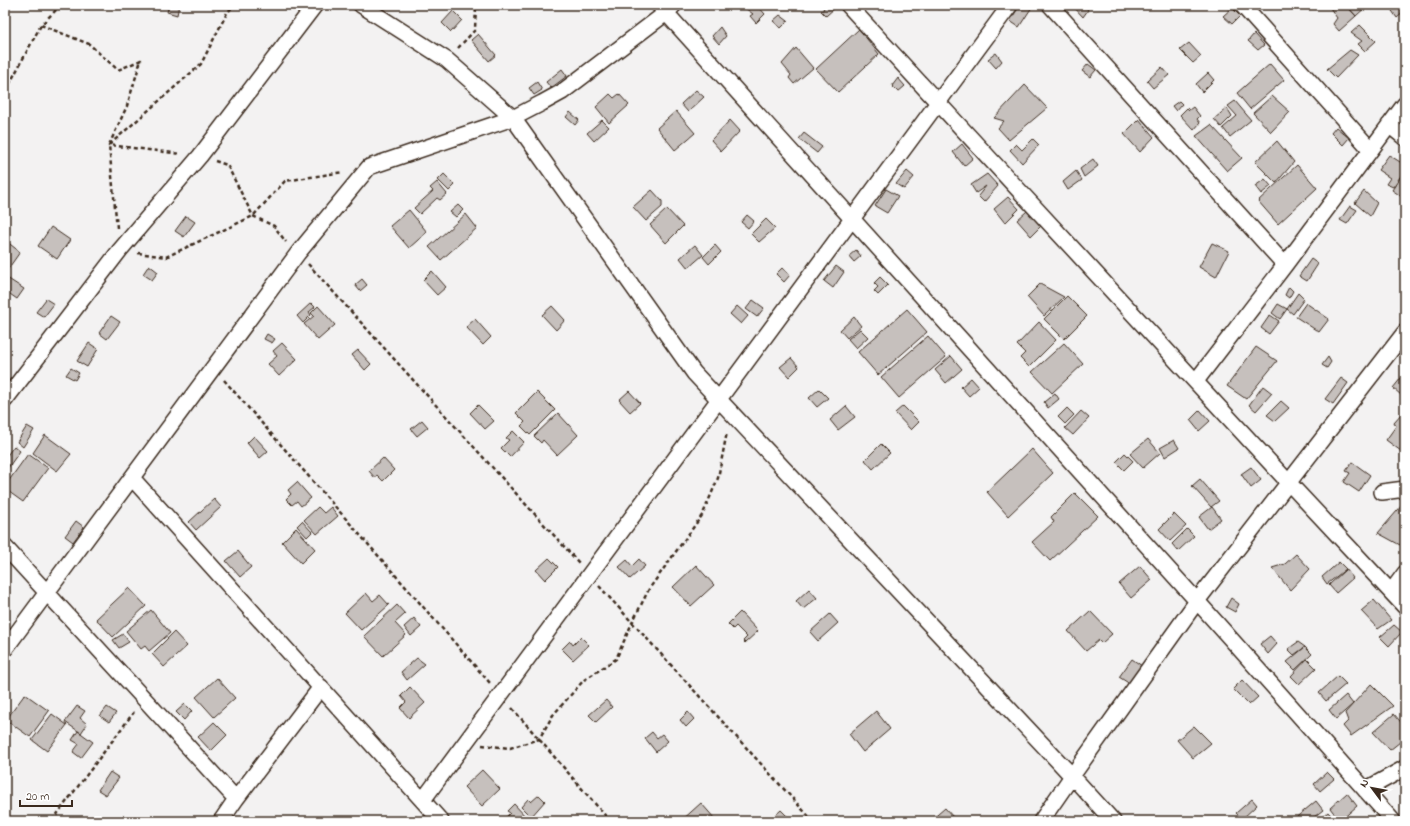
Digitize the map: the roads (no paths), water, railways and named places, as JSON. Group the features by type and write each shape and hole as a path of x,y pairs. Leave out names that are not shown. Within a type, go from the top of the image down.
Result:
{"street":[{"path":"5,400 120,250 200,156 315,5"},
{"path":"361,5 448,60 513,118 694,373 1113,821"},
{"path":"848,5 1405,607"},
{"path":"423,800 1010,5"},
{"path":"1050,5 1285,265"},
{"path":"1242,5 1371,150"},
{"path":"5,649 298,253 370,168 513,118 542,104 562,92 666,8 852,219 1197,601 1393,821"},
{"path":"1196,381 1405,104"},
{"path":"1389,125 1405,138"},
{"path":"1041,821 1197,601 1405,332"},
{"path":"132,478 441,821"},
{"path":"1382,492 1405,489"},
{"path":"5,547 236,799"},
{"path":"1391,592 1405,573"},
{"path":"221,821 321,687"},
{"path":"1365,790 1405,768"}]}
